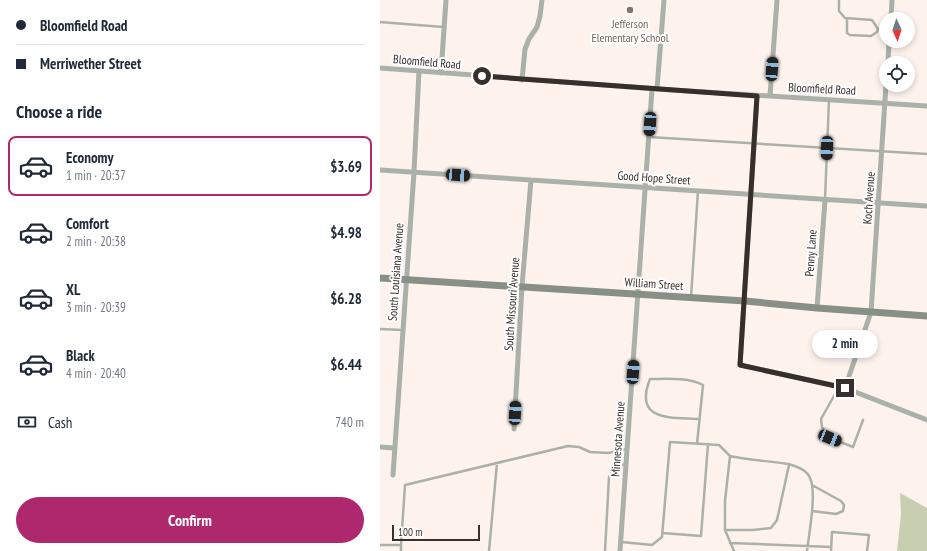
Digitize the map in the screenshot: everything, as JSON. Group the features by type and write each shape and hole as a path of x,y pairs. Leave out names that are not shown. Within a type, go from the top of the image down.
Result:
{"main road":[{"name":"William Street","path":"380,278 745,301 927,316"}],"street":[{"path":"441,73 446,0"},
{"path":"522,80 525,49 529,39 537,27 542,0"},
{"name":"Minnesota Avenue","path":"620,551 649,137 664,0"},
{"path":"770,96 777,0"},
{"path":"891,12 892,0"},
{"name":"Bloomfield Road","path":"380,68 522,80 927,106"},
{"name":"South Louisiana Avenue","path":"392,475 414,172 419,71"},
{"name":"Koch Avenue","path":"842,387 871,312 886,92"},
{"path":"757,96 740,365 842,387 927,420"},
{"name":"Good Hope Street","path":"380,170 927,206"},
{"name":"South Missouri Avenue","path":"514,429 522,286 531,180"},
{"name":"Penny Lane","path":"817,308 825,200"},
{"path":"380,447 394,448"}],"lane":[{"path":"839,0 839,11 845,18 847,18 872,20 878,29 877,32 871,36 847,34 847,18"},
{"path":"380,22 444,27"},
{"path":"825,200 829,100"},
{"path":"649,137 927,154"},
{"path":"691,298 698,191"},
{"path":"380,329 402,330"},
{"path":"697,444 703,384 696,381 671,379 650,380 647,387 646,404 652,413 662,417 699,419"},
{"path":"842,387 821,419 822,427 830,438 853,447 863,420"},
{"path":"621,542 652,545 662,537 670,442 719,445 730,456 750,460 788,464 802,469 810,477 812,485 812,511 807,551"},
{"path":"662,533 701,536 708,444"},
{"path":"401,551 404,485 568,446 579,447 590,452 608,453 627,449"},
{"path":"730,456 725,501 725,530 734,551"},
{"path":"489,551 497,463"},
{"path":"605,551 609,477 614,469 626,463"},
{"path":"725,530 772,528 777,520 788,464"},
{"path":"812,485 841,500 844,505 843,511 836,514 812,511"},
{"path":"831,551 832,532 869,535 868,551"},
{"path":"730,543 831,547"},
{"path":"380,545 401,545"}],"green space":[{"path":"900,493 927,508 927,551 897,551 901,514"}],"place":[{"name":"Jefferson Elementary School","path":"630,10"}],"route":[{"path":"482,76 757,96 740,365 845,388"}]}
